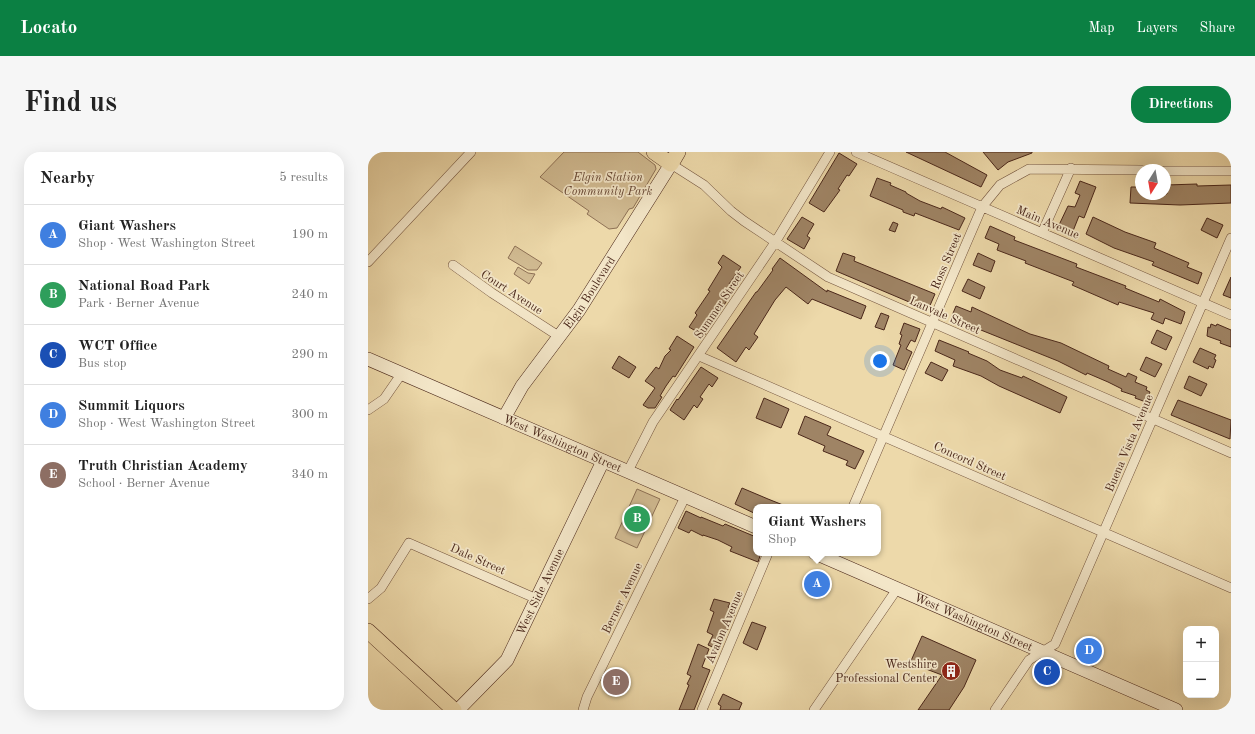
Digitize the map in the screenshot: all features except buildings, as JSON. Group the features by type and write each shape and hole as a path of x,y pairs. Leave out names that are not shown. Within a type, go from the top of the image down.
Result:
{"main road":[{"path":"654,152 674,158"},
{"path":"368,631 454,710"}],"street":[{"path":"368,262 471,152"},
{"name":"Summer Street","path":"628,471 653,422 776,241 830,152"},
{"name":"Main Avenue","path":"856,152 1231,315"},
{"name":"Lanvale Street","path":"674,158 731,211 828,277 1231,453"},
{"name":"Elgin Boulevard","path":"504,418 522,386 580,310 674,158"},
{"name":"Ross Street","path":"854,504 982,207 1000,184 1019,173 1039,168 1135,170"},
{"path":"1042,233 1071,168"},
{"path":"1171,170 1231,171"},
{"name":"Buena Vista Avenue","path":"995,710 1029,660 1055,644 1231,238"},
{"name":"Court Avenue","path":"453,265 492,293 560,337"},
{"name":"Concord Street","path":"699,356 1231,588"},
{"name":"West Washington Street","path":"368,359 753,526"},
{"path":"368,410 384,398 402,373"},
{"name":"West Side Avenue","path":"458,710 507,660 604,461"},
{"name":"Berner Avenue","path":"584,710 587,697 685,496"},
{"name":"Dale Street","path":"368,599 381,588 409,543 537,599"},
{"name":"Avalon Avenue","path":"702,710 767,556"},
{"name":"West Washington Street","path":"831,556 897,589 1176,710"},
{"path":"814,710 897,589"}],"green space":[{"name":"Elgin Station Community Park","path":"564,152 638,152 655,165 656,169 633,208 629,209 617,228 609,229 587,214 589,211 540,177"},
{"path":"515,246 542,263 537,270 528,270 508,258"},
{"path":"518,267 528,273 535,274 529,284 514,274"},
{"path":"637,489 660,499 637,548 615,538"}],"place":[{"name":"National Road Park","path":"637,519"},
{"name":"Giant Washers","path":"817,584"},
{"name":"Summit Liquors","path":"1089,651"},
{"name":"Westshire Professional Center","path":"951,671"},
{"name":"WCT Office","path":"1047,672"},
{"name":"Truth Christian Academy","path":"616,682"}]}
